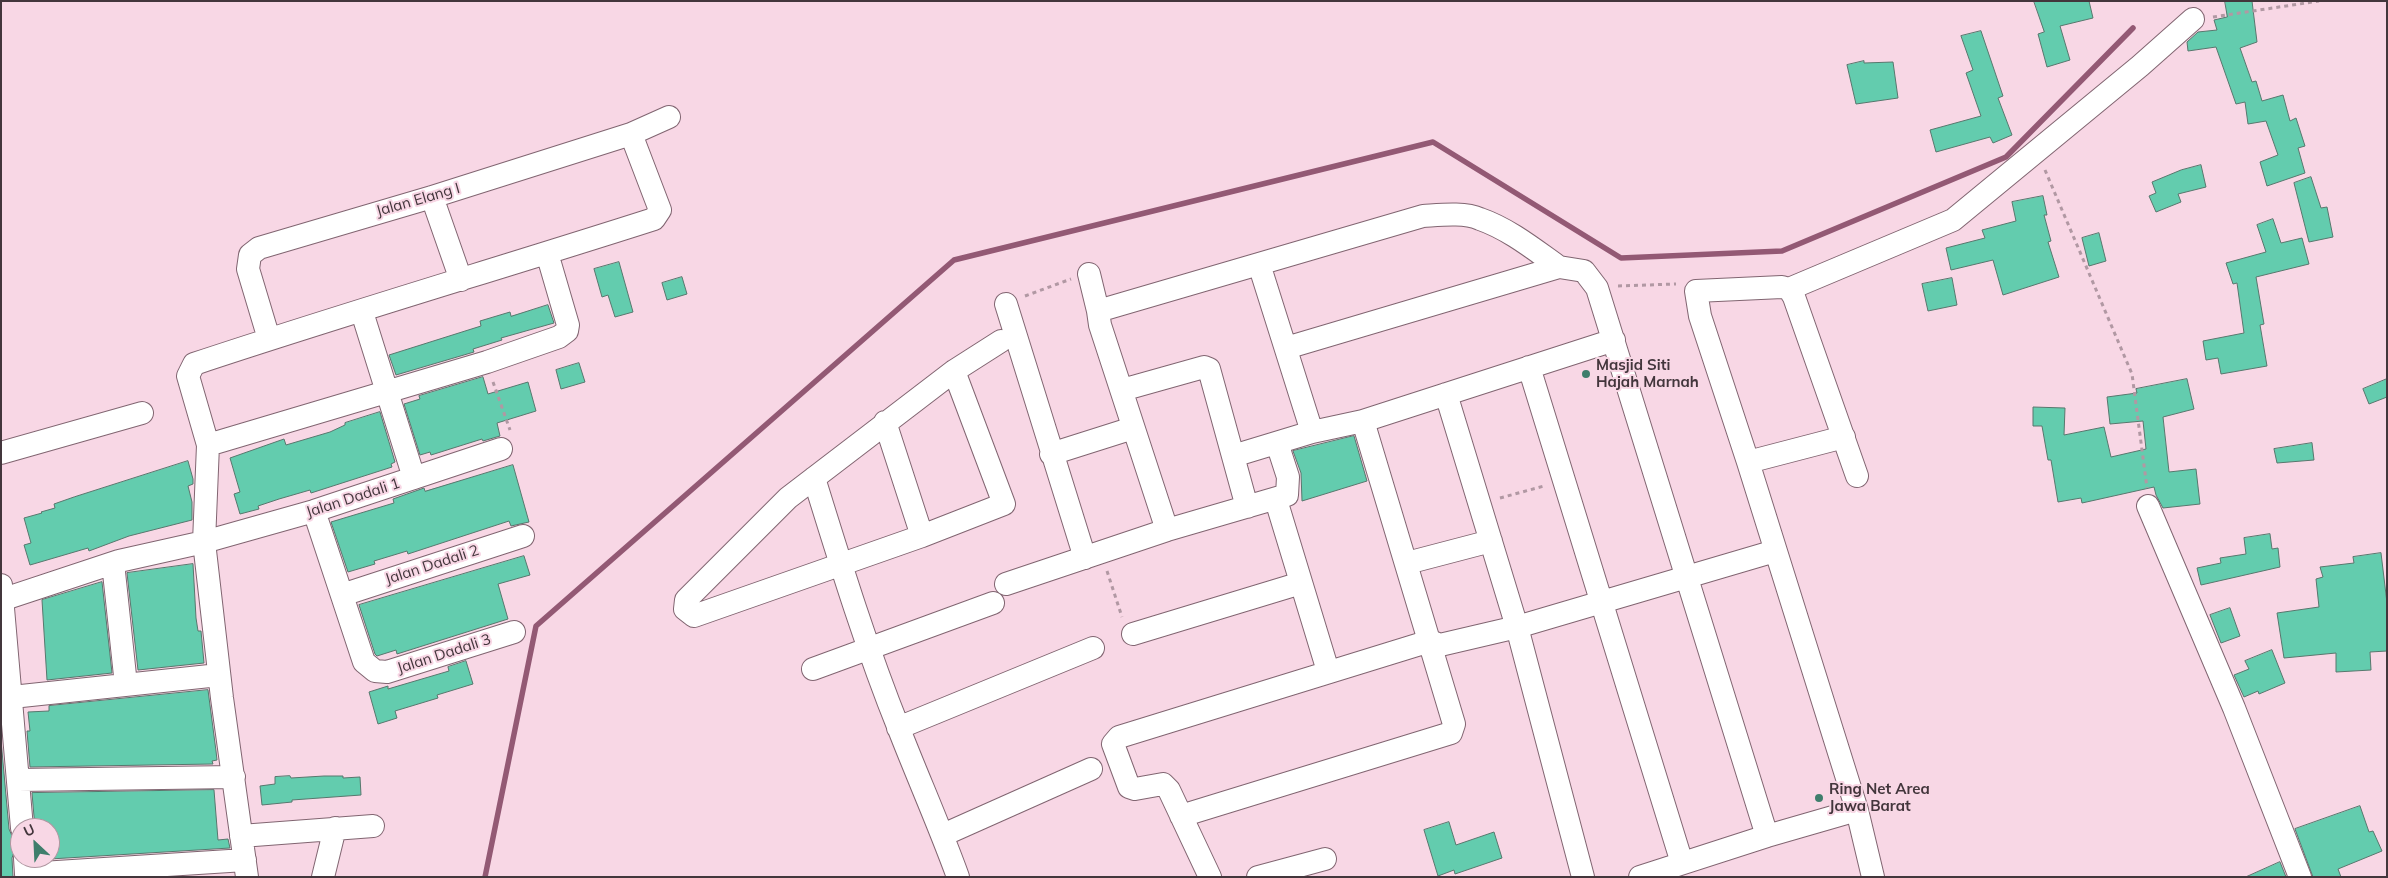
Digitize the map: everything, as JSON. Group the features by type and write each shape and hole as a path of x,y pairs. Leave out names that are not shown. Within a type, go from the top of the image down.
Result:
{"street":[{"path":"1873,877 1857,810 1748,462 1700,316 1696,291 1782,287 1789,289 1953,220 2140,66 2193,19"},
{"name":"Jalan Elang I","path":"268,339 248,268 250,255 259,248 432,198 631,134 669,117"},
{"path":"26,869 246,868 219,676 204,542 208,445 188,376 194,364 268,339 362,312 654,219 658,216 660,210 631,134"},
{"path":"432,198 460,280"},
{"path":"1098,311 1423,216 1446,215 1479,218 1522,241 1559,267"},
{"path":"208,445 387,393 560,337 567,331 568,325 547,253"},
{"path":"1259,264 1312,432"},
{"path":"1286,348 1559,267 1584,271 1597,288 1614,340 1767,836"},
{"path":"1089,274 1100,325 1167,530"},
{"path":"1789,289 1794,297 1857,476"},
{"path":"1006,304 1051,454 1093,556"},
{"path":"362,312 414,478"},
{"path":"1233,456 1312,432 1363,421 1614,340"},
{"path":"954,371 1004,504 922,536 694,616 684,609 686,600 788,498 954,371 1001,341"},
{"path":"1529,367 1682,863"},
{"path":"1122,390 1204,368 1209,369 1247,507"},
{"path":"1446,394 1517,627 1583,877"},
{"path":"1,453 142,413"},
{"path":"1181,816 1451,733 1454,724 1363,421"},
{"path":"885,422 922,536"},
{"path":"1051,454 1133,428"},
{"path":"1748,462 1844,437"},
{"path":"1006,584 1167,530 1276,500 1287,495 1289,487 1288,477 1277,443"},
{"name":"Jalan Dadali 1","path":"2,594 113,563 204,542 314,511 501,449"},
{"path":"814,478 841,565 898,728 943,835 958,877"},
{"path":"1276,500 1328,670"},
{"path":"2148,506 2234,708 2300,877"},
{"path":"314,511 342,595"},
{"name":"Jalan Dadali 2","path":"342,595 523,536"},
{"path":"1407,563 1491,541"},
{"path":"1210,877 1169,790 1163,784 1135,789 1130,787 1113,744 1116,740 1328,670 1430,641 1440,645 1517,627 1775,551"},
{"path":"113,563 126,685"},
{"path":"1133,634 1301,583"},
{"path":"2,594 5,663 12,697 21,818"},
{"name":"Jalan Dadali 3","path":"342,595 364,662 374,671 387,672 514,632"},
{"path":"813,668 993,603"},
{"path":"898,728 1094,648"},
{"path":"12,697 219,676"},
{"path":"943,835 1091,769"},
{"path":"18,780 234,777"},
{"path":"1640,877 1767,836 1857,810"},
{"path":"241,836 373,826"},
{"path":"323,877 335,828"},
{"path":"1258,877 1325,860"}],"path":[{"path":"2193,19 2319,1"},
{"path":"2044,168 2132,374 2147,478 2148,506"},
{"path":"1006,304 1089,274"},
{"path":"1597,288 1672,283 1696,291"},
{"path":"487,362 512,434 512,441 501,449"},
{"path":"1480,503 1565,481"},
{"path":"1093,556 1126,628 1133,634"}],"building":[{"path":"2034,1 2089,1 2093,18 2060,26 2070,60 2047,67 2038,34 2044,32"},
{"path":"2225,1 2252,1 2257,42 2240,48 2252,82 2256,81 2262,101 2283,95 2290,121 2296,118 2305,146 2298,148 2305,173 2267,186 2260,162 2278,155 2266,121 2248,124 2245,102 2236,104 2216,47 2188,51 2187,42 2198,32 2217,30 2214,20 2227,17"},
{"path":"1981,31 2003,96 1998,98 2012,135 1993,143 1990,137 1936,152 1930,130 1981,116 1966,73 1973,70 1961,36"},
{"path":"1864,61 1864,63 1893,62 1898,98 1856,104 1847,65"},
{"path":"2201,165 2206,187 2178,194 2181,202 2156,212 2149,196 2156,193 2152,182 2181,170"},
{"path":"2311,177 2321,208 2327,207 2333,237 2309,242 2294,183"},
{"path":"2043,196 2047,215 2044,215 2051,241 2048,242 2059,277 2003,295 1993,260 1951,270 1946,248 1985,238 1982,230 2016,221 2012,202"},
{"path":"2273,219 2281,243 2302,238 2309,264 2256,277 2264,324 2260,325 2267,366 2221,374 2218,358 2206,360 2203,341 2244,333 2237,283 2233,284 2226,263 2266,252 2257,225"},
{"path":"2099,233 2106,261 2089,266 2082,238"},
{"path":"619,262 633,312 615,317 608,295 602,297 594,269"},
{"path":"682,277 687,294 667,300 662,283"},
{"path":"1952,278 1957,305 1928,311 1922,284"},
{"path":"548,305 554,323 501,338 502,340 473,349 474,352 396,375 389,355 481,326 480,321 510,312 511,316"},
{"path":"579,363 585,382 561,389 556,370"},
{"path":"483,377 488,394 528,382 536,411 497,423 500,436 483,441 482,439 431,455 430,452 420,455 404,404 420,399 419,396"},
{"path":"2187,379 2194,409 2163,417 2169,472 2196,469 2200,504 2163,508 2154,487 2082,503 2081,498 2058,502 2051,460 2048,460 2042,426 2033,426 2033,407 2065,408 2064,435 2104,427 2111,457 2146,449 2143,421 2110,424 2107,397 2137,393 2136,389"},
{"path":"2387,379 2387,397 2369,404 2363,389"},
{"path":"380,412 395,462 391,464 392,467 311,493 310,490 279,499 258,506 259,509 240,514 234,494 240,492 230,458 284,439 286,445 330,432 345,425 345,423"},
{"path":"1354,436 1367,481 1302,501 1301,473 1293,451"},
{"path":"2312,443 2314,460 2277,463 2274,449"},
{"path":"188,461 193,479 193,484 188,486 192,502 192,520 129,536 89,551 88,548 30,565 24,545 31,543 24,518 55,508 54,504 74,497"},
{"path":"513,465 529,522 511,526 509,521 408,554 407,551 374,561 375,564 348,572 331,522 394,503 393,499 424,488 425,491"},
{"path":"2270,534 2272,549 2278,548 2280,567 2201,585 2197,568 2221,563 2220,558 2246,554 2244,538"},
{"path":"2381,553 2387,603 2387,651 2370,652 2371,670 2336,672 2336,653 2284,658 2277,613 2319,607 2316,579 2323,577 2320,567 2354,563 2353,557"},
{"path":"524,556 530,575 498,584 508,619 397,654 396,650 377,656 375,654 359,605"},
{"path":"193,564 196,618 198,631 201,631 204,663 138,670 127,573"},
{"path":"102,582 112,673 47,680 42,600"},
{"path":"2230,608 2240,636 2221,643 2210,615"},
{"path":"2272,650 2285,683 2259,694 2258,691 2244,697 2234,675 2249,669 2245,661"},
{"path":"466,661 473,684 437,695 438,698 395,711 397,718 378,724 369,692 388,686 388,689 449,671 448,667"},
{"path":"208,690 217,760 212,761 213,764 30,767 27,731 30,731 28,712 49,711 49,706"},
{"path":"1,740 10,831 10,868 13,868 13,877 1,877"},
{"path":"290,776 291,778 324,776 360,777 361,795 292,800 292,802 262,805 260,786 275,784 275,777"},
{"path":"214,790 218,840 228,839 230,848 60,858 60,818 34,818 32,793"},
{"path":"2360,806 2369,832 2373,831 2382,851 2338,869 2341,877 2313,877 2295,829"},
{"path":"1449,822 1456,845 1494,832 1502,858 1455,874 1454,870 1438,876 1424,830"},
{"path":"2280,862 2286,877 2246,877"}],"waterway":[{"path":"485,877 536,626 954,260 1433,142 1621,258 1782,251 2006,157 2133,28"}],"place":[{"name":"Masjid Siti Hajah Marnah","path":"1586,374"},
{"name":"Ring Net Area Jawa Barat","path":"1819,798"}]}
